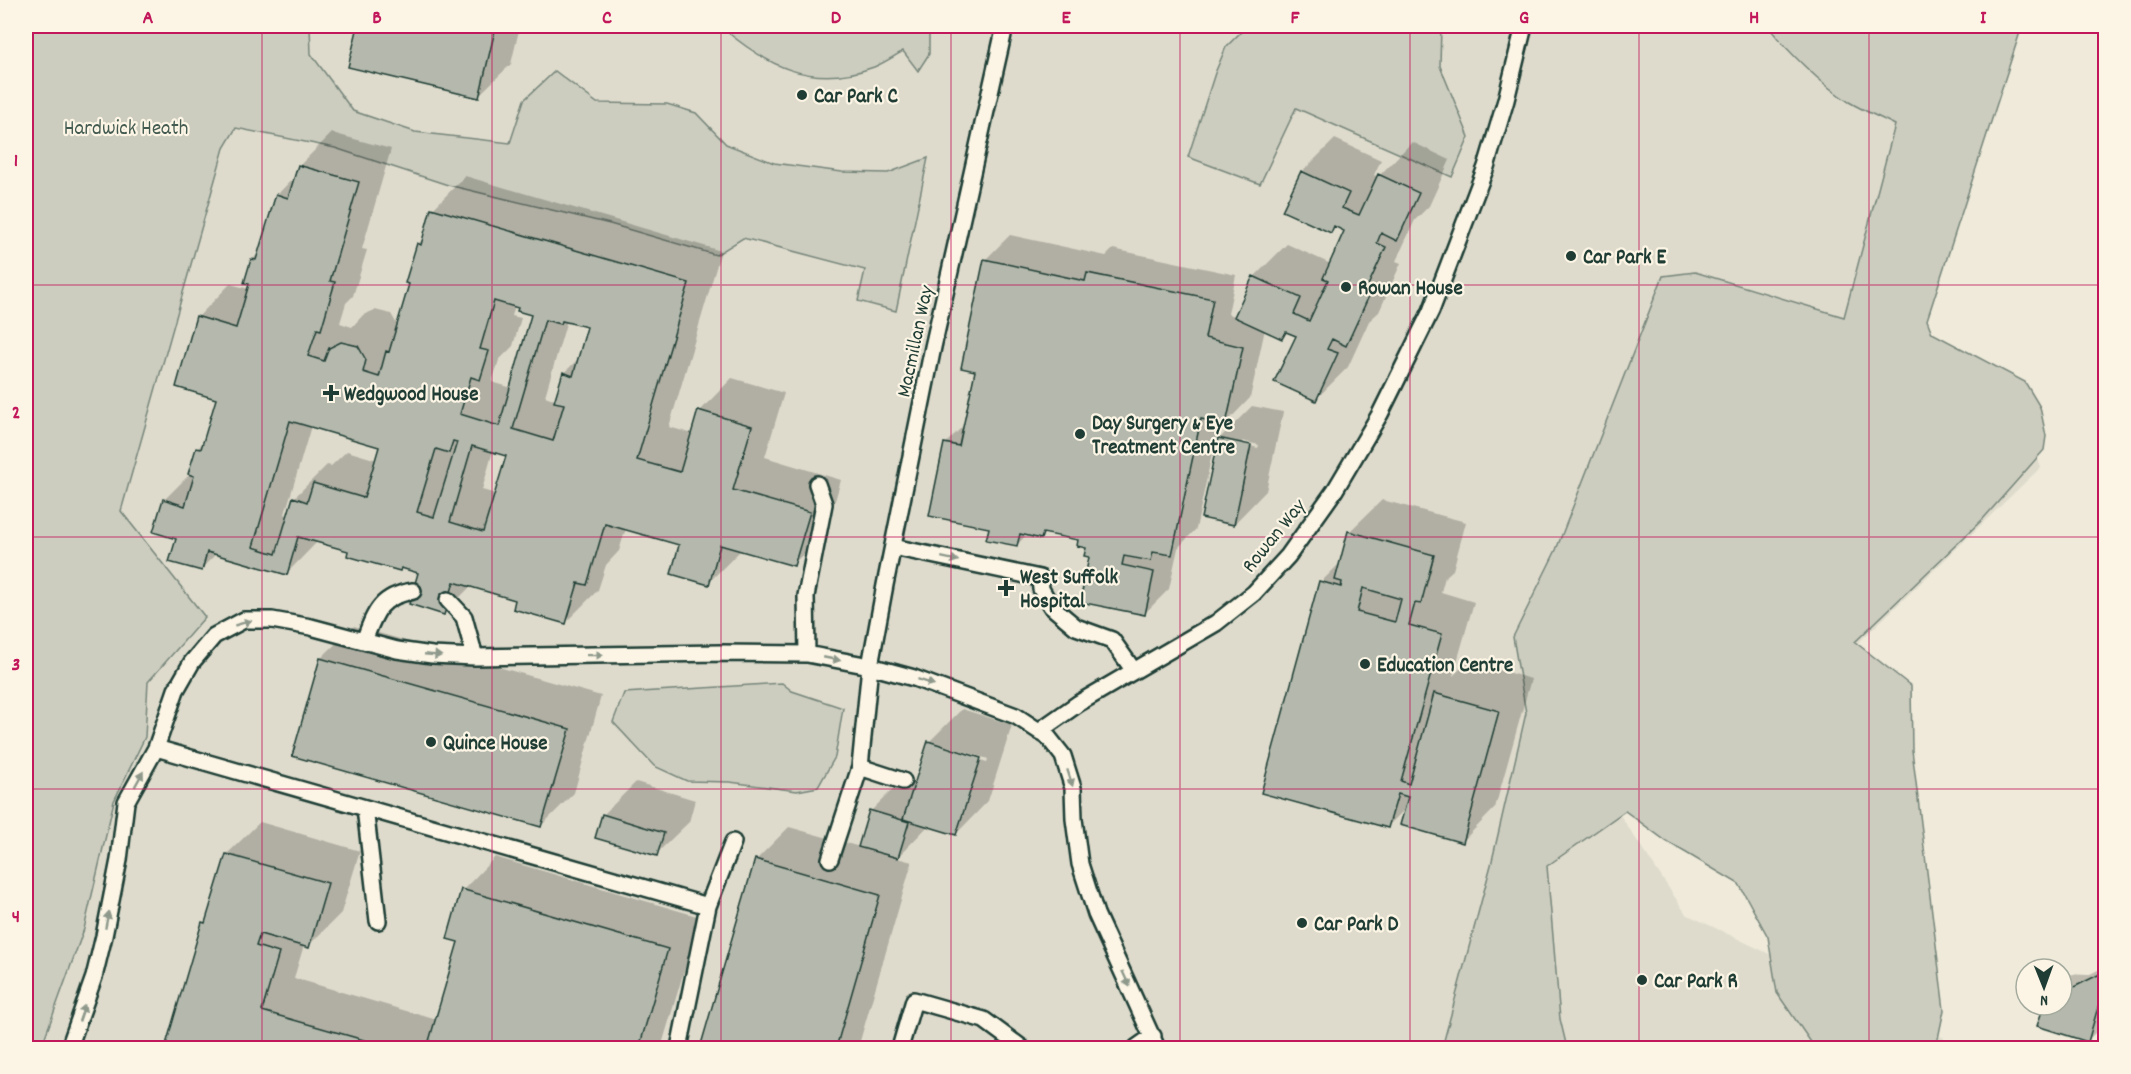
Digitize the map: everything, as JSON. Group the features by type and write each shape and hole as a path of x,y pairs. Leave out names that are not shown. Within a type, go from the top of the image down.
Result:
{"lane":[{"name":"Macmillan Way","path":"830,859 860,767 870,666 893,547 933,347 1005,26"},
{"name":"Rowan Way","path":"1039,731 1071,708 1216,623 1254,592 1288,556 1335,490 1380,414 1431,311 1486,166 1506,100 1524,26"},
{"path":"807,654 806,596 824,504 817,484"},
{"path":"893,547 1040,578 1041,589 1051,606 1077,627 1112,640 1134,671"},
{"path":"364,641 372,618 383,603 397,593 413,591"},
{"path":"448,600 464,617 475,657"},
{"path":"69,1048 94,977 104,936 119,860 126,802 156,748 176,690 192,662 214,636 244,620 272,620 311,627 420,654 475,657 807,654 870,666 914,678 1016,716 1048,737 1063,756 1073,788 1074,819 1083,874 1096,914 1155,1042 1136,1048"},
{"path":"156,748 708,906"},
{"path":"860,767 903,781"},
{"path":"365,808 378,921"},
{"path":"679,1048 708,906 733,842"},
{"path":"900,1048 914,1000 984,1020 1022,1048"}],"shaded area":[{"name":"West Suffolk Hospital","path":"255,26 2014,26 1915,303 1955,367 2029,432 2041,467 1803,696 1588,767 1686,914 1944,1038 1942,1048 26,1048 121,511 224,148"}],"green space":[{"name":"Hardwick Heath","path":"26,26 310,26 311,54 353,111 415,132 510,143 524,100 555,71 597,103 667,104 696,113 726,144 774,163 842,172 888,173 928,158 896,311 858,301 865,270 743,238 716,255 610,224 448,185 335,148 236,128 224,148 121,511 205,617 148,682 145,737 114,801 84,929 41,1048 26,1048"},
{"path":"720,26 929,26 929,54 918,71 903,51 878,65 851,73 830,76 810,75 773,63 755,53"},
{"path":"1247,26 1441,26 1440,66 1469,137 1452,177 1296,108 1260,184 1188,157 1215,73 1226,47"},
{"path":"1768,26 2022,26 1927,320 1932,333 2025,382 2040,407 2046,436 2044,450 1983,519 1855,642 1911,686 1912,750 1944,1010 1936,1048 1815,1048 1777,993 1768,937 1739,884 1666,841 1625,811 1547,866 1560,1019 1567,1048 1442,1048 1491,865 1526,713 1513,637 1556,550 1663,276 1695,272 1844,317 1895,125 1839,95 1795,57"},
{"path":"782,683 792,691 843,708 835,757 818,787 797,791 730,782 687,781 654,766 613,722 624,693"}],"building":[{"path":"358,26 496,26 479,98 348,67"},
{"name":"Wedgwood House","path":"298,165 359,182 330,281 335,282 321,330 317,329 308,356 324,361 329,348 341,342 358,346 366,360 363,372 379,377 386,351 389,352 409,284 405,283 417,243 421,245 431,208 689,283 637,460 680,472 698,410 752,426 733,490 810,512 794,566 720,545 709,585 671,574 679,545 605,524 587,585 578,583 566,624 513,609 515,600 454,582 444,615 409,604 418,573 401,568 400,571 347,556 348,551 298,537 287,575 207,552 202,571 169,562 176,539 153,532 163,499 185,506 194,476 188,474 196,448 201,449 216,399 176,387 196,316 236,328 249,284 244,283 251,259 256,260 276,194 288,198","holes":["494,301 518,308 517,311 531,315 499,426 460,414 471,377 480,380 489,351 480,349","545,320 561,324 562,321 587,327 573,376 563,372 554,402 564,404 553,441 513,429","290,421 379,447 364,498 313,483 307,502 293,497 276,554 253,547","453,441 457,442 434,517 417,512 436,449 449,453","472,446 506,456 483,532 450,522"]},
{"name":"Rowan House","path":"1301,171 1349,193 1342,208 1359,215 1378,174 1419,193 1397,241 1381,233 1377,243 1386,247 1364,294 1369,296 1346,346 1332,339 1327,349 1338,353 1316,401 1274,382 1296,336 1286,332 1282,339 1234,317 1253,276 1301,298 1294,314 1309,321 1328,280 1323,278 1344,231 1334,226 1331,233 1282,211"},
{"name":"Day Surgery & Eye Treatment Centre","path":"984,259 1085,281 1087,273 1213,299 1205,338 1243,347 1226,424 1201,419 1172,555 1153,552 1151,561 1124,556 1122,565 1154,572 1145,615 1080,602 1089,557 1084,556 1086,548 1077,546 1078,540 1043,533 1041,539 1020,534 1017,546 986,540 989,528 929,516 944,443 959,446 975,371 961,368"},
{"path":"1218,438 1251,445 1234,525 1201,518"},
{"name":"Education Centre","path":"1348,531 1434,555 1421,604 1415,603 1409,625 1442,634 1401,781 1409,784 1434,693 1499,711 1463,843 1400,825 1408,797 1398,794 1388,828 1261,793 1319,581 1341,587 1342,582 1335,580","holes":["1363,588 1401,599 1395,622 1357,612"]},
{"name":"Quince House","path":"320,658 570,729 541,827 292,756"},
{"path":"928,741 981,758 956,835 903,819"},
{"path":"869,810 909,822 898,858 858,847"},
{"path":"602,814 664,833 657,856 595,838"},
{"path":"226,854 328,883 309,948 260,934 256,946 279,953 262,1011 392,1048 165,1048 202,922 205,923"},
{"path":"755,859 880,895 836,1048 700,1048"},
{"path":"461,889 668,949 639,1048 427,1048 458,942 447,939"},
{"path":"2106,971 2106,1003 2098,1007 2088,1042 2037,1026 2040,1017 2074,1017 2074,987"}],"place":[{"name":"Car Park C","path":"802,95"},
{"name":"Car Park E","path":"1571,256"},
{"name":"Rowan House","path":"1346,287"},
{"name":"Wedgwood House","path":"331,393"},
{"name":"Day Surgery & Eye Treatment Centre","path":"1080,434"},
{"name":"West Suffolk Hospital","path":"1006,588"},
{"name":"Education Centre","path":"1365,664"},
{"name":"Quince House","path":"431,742"},
{"name":"Car Park D","path":"1302,923"},
{"name":"Car Park R","path":"1642,980"}]}
